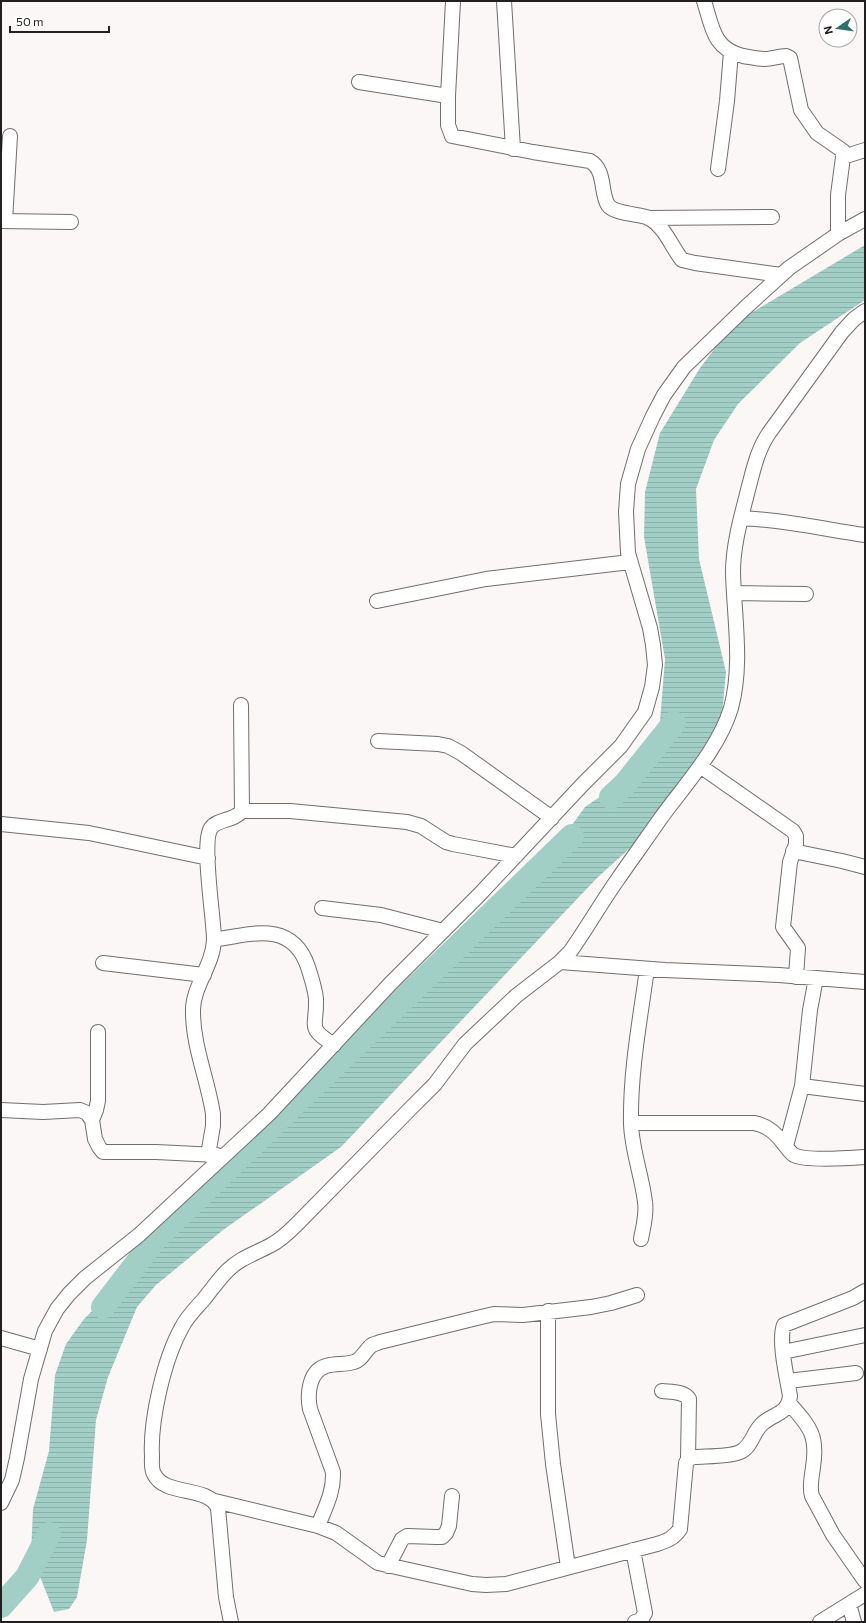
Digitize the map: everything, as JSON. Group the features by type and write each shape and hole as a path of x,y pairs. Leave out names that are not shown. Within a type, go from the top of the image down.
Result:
{"street":[{"path":"453,1 448,96 448,125 452,136 590,161 595,164 599,171 608,205 613,209 648,218 772,217"},
{"path":"504,1 513,148"},
{"path":"704,1 713,32 718,42 725,49 751,58 764,59 780,56 790,58 801,110 817,133 843,151 838,195 838,234"},
{"path":"718,170 727,101 731,52"},
{"path":"359,82 448,96"},
{"path":"10,136 3,221 71,222"},
{"path":"843,157 865,150"},
{"path":"648,218 663,230 682,260 781,275"},
{"path":"1,1503 12,1480 31,1379 45,1331 50,1320 69,1294 85,1278 139,1236 269,1114 390,984 516,856 621,746 645,712 649,700 655,664 653,645 650,628 630,562 626,539 628,484 638,449 664,395 684,367 789,268 838,234 865,220"},
{"path":"662,1391 682,1393 690,1398 688,1459 686,1463 680,1529 676,1535 670,1540 506,1584 472,1584 378,1563 336,1533 318,1526 215,1501 208,1497 167,1486 154,1474 152,1466 152,1431 154,1417 174,1343 182,1327 227,1271 249,1254 281,1239 387,1132 426,1095 465,1044 516,996 560,962 570,952 617,880 700,766 723,727 734,692 736,654 734,593 735,552 742,518 762,442 842,332 854,319 865,311"},
{"path":"742,518 788,522 865,535"},
{"path":"377,601 486,579 630,562"},
{"path":"734,593 806,594"},
{"path":"240,705 242,811"},
{"path":"378,741 438,744 448,746 474,762 552,818"},
{"path":"700,766 794,831 796,836 790,862 783,927 798,948 796,977"},
{"path":"208,1155 213,1126 213,1114 198,1048 193,1011 194,1001 213,953 214,940 208,858 208,835 211,827 238,815 242,811 290,811 407,822 421,826 446,842 516,856"},
{"path":"1,824 89,833 208,858"},
{"path":"793,851 865,867"},
{"path":"322,908 381,915 443,931"},
{"path":"214,940 260,933 277,935 291,941 304,957 315,991 315,1031 334,1045"},
{"path":"103,962 204,976"},
{"path":"560,962 648,969 865,982"},
{"path":"641,1239 645,1214 645,1203 632,1140 631,1123 636,1054 648,969"},
{"path":"786,1146 802,1086 810,1010 816,978"},
{"path":"92,1120 98,1101 98,1032"},
{"path":"802,1086 865,1094"},
{"path":"1,1110 43,1112 80,1110 87,1113 92,1120 95,1139 103,1152 156,1152 224,1156"},
{"path":"631,1123 754,1123 768,1127 793,1155 800,1157 839,1159 865,1157"},
{"path":"688,1459 694,1457 739,1453 746,1449 758,1428 786,1408 789,1403 788,1381 781,1331 784,1325 853,1298 865,1291"},
{"path":"318,1526 334,1482 333,1472 307,1398 314,1375 319,1369 327,1366 355,1362 360,1359 372,1345 380,1342 494,1314 523,1315 611,1303 637,1295"},
{"path":"548,1311 548,1414 552,1464 568,1567"},
{"path":"783,1352 865,1334"},
{"path":"1,1338 40,1349"},
{"path":"788,1381 856,1373"},
{"path":"789,1403 806,1422 815,1443 810,1489 812,1496 833,1535 865,1581"},
{"path":"388,1566 402,1538 406,1536 436,1537 442,1536 446,1533 449,1526 452,1496"},
{"path":"215,1501 218,1508 222,1564 231,1622"},
{"path":"633,1550 643,1595 645,1614 641,1620 635,1622"},
{"path":"820,1622 865,1594"},
{"path":"849,1604 854,1622"}],"shaded area":[{"path":"865,245 865,300 800,343 738,404 714,440 696,489 699,559 726,672 722,715 710,741 640,839 597,878 341,1147 223,1230 156,1285 137,1307 108,1377 96,1420 87,1540 77,1597 69,1609 54,1612 31,1554 33,1509 49,1451 55,1375 66,1344 84,1319 540,869 585,807 648,764 659,734 665,659 644,537 645,492 660,433 700,368 728,331 751,313"}],"waterway":[{"path":"611,797 625,784 674,723"},
{"path":"103,1307 156,1238 572,836"},
{"path":"1,1606 27,1577 49,1534"}]}
